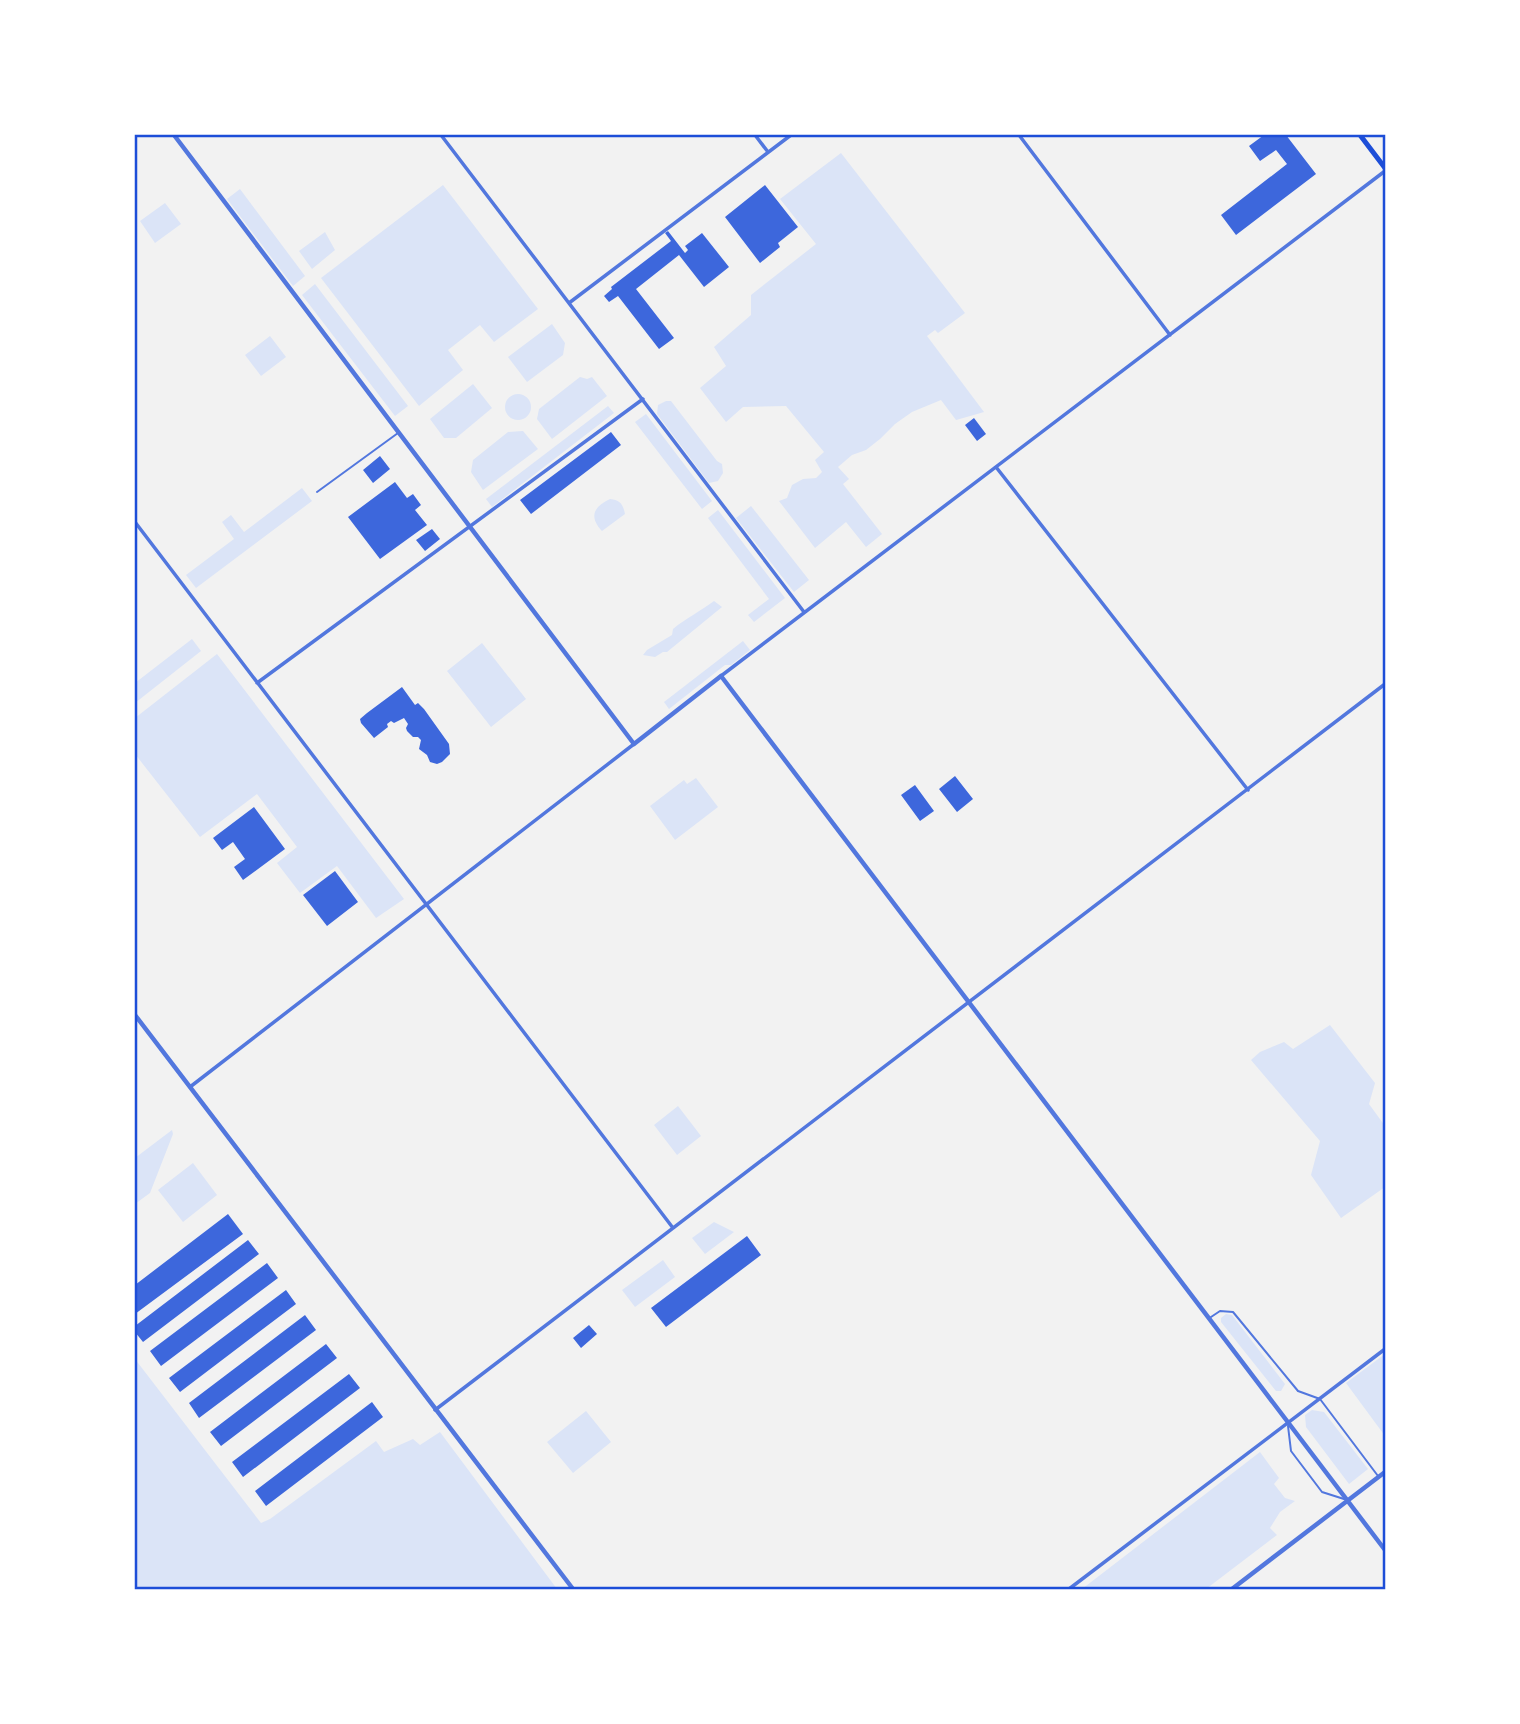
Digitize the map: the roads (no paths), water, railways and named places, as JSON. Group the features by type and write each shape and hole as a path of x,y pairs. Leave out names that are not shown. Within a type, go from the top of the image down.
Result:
{"main road":[{"path":"1360,135 1385,170"}],"street":[{"path":"174,135 634,744"},
{"path":"441,135 805,612"},
{"path":"755,135 768,152"},
{"path":"569,303 791,135"},
{"path":"1019,135 1170,335"},
{"path":"189,1087 721,676 1385,170"},
{"path":"257,683 643,399"},
{"path":"996,467 1248,790"},
{"path":"135,523 673,1228"},
{"path":"721,676 1385,1550"},
{"path":"435,1409 1385,684"},
{"path":"135,1016 573,1589"},
{"path":"1069,1589 1385,1349"},
{"path":"1231,1589 1385,1472"}],"lane":[{"path":"317,492 398,432"},
{"path":"1209,1319 1220,1311 1233,1312 1298,1391 1320,1399 1378,1477"},
{"path":"1287,1422 1291,1451 1322,1492 1347,1500"}]}
